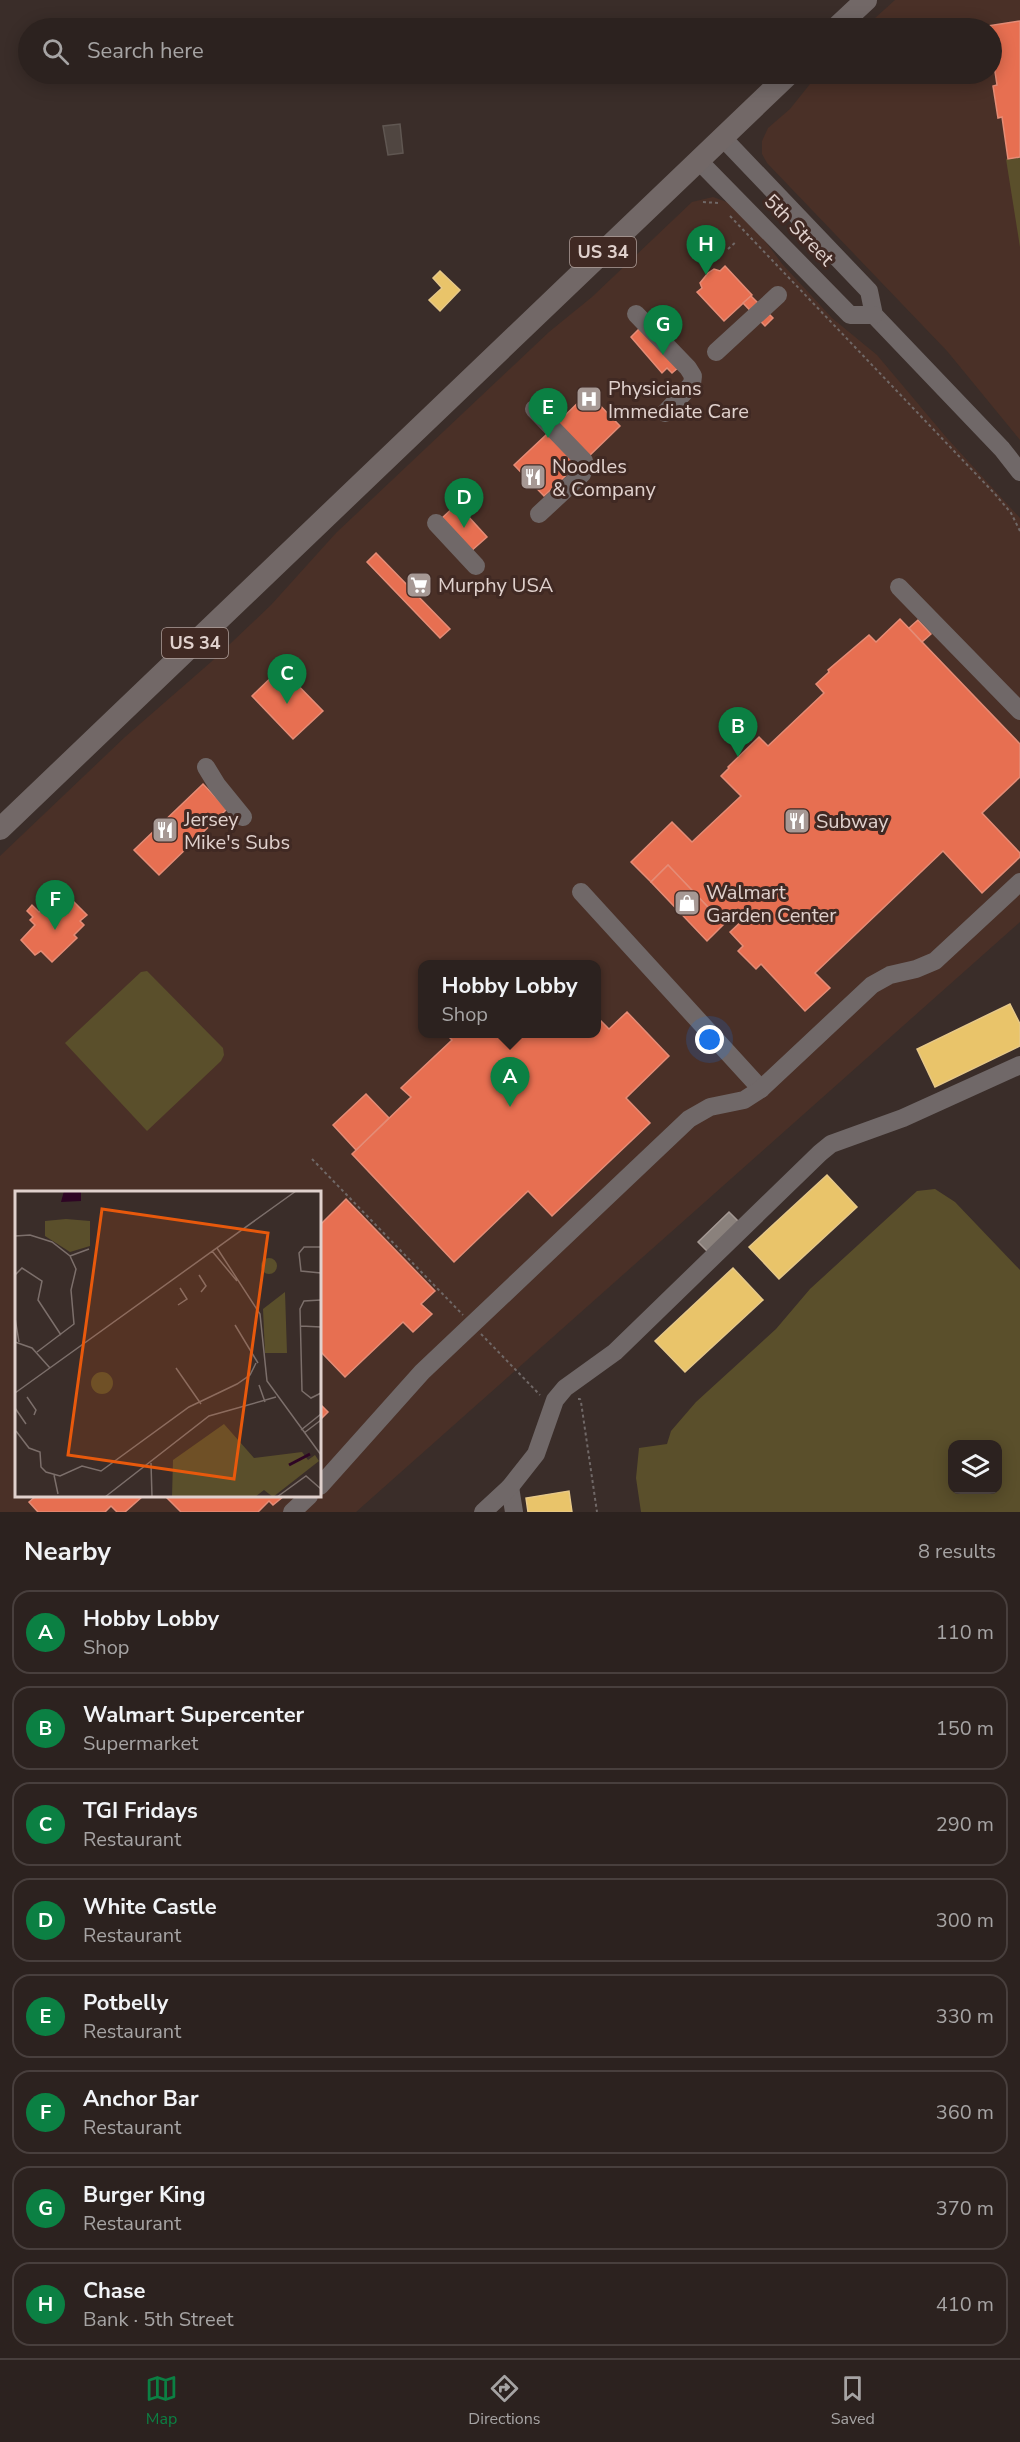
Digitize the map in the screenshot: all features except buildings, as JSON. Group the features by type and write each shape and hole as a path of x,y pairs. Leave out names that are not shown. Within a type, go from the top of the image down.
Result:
{"main road":[{"path":"847,18 866,0"},
{"name":"US 34","path":"0,829 778,84"}],"street":[{"name":"5th Street","path":"722,137 869,291 874,315 1002,449 1020,472"},
{"name":"5th Street","path":"698,160 850,315 874,315"},
{"path":"716,352 778,294"},
{"path":"636,314 693,376 693,384 665,412"},
{"path":"534,409 584,460 585,466 582,474 539,514"},
{"path":"436,524 476,566"},
{"path":"899,587 1020,711"},
{"path":"206,767 217,785 243,817"},
{"path":"321,1485 422,1372 689,1119 710,1107 744,1100 761,1089 872,985 890,975 916,969 935,961 1020,882"},
{"path":"581,892 761,1089"},
{"path":"483,1512 510,1487 536,1454 555,1400 565,1388 615,1352 820,1153 831,1144 903,1118 1020,1065"},
{"path":"510,1487 514,1512"},
{"path":"292,1512 308,1497"}],"path":[{"path":"703,202 717,202 995,494 1011,513 1020,531"},
{"path":"728,249 737,241"},
{"path":"312,1159 528,1384"},
{"path":"580,1402 597,1512"}],"shaded area":[{"path":"895,0 1020,0 1020,440 947,351 767,163 762,154 762,141 768,128 790,109 810,84 1002,84 1002,18 875,18"},
{"path":"1020,157 1020,247 1006,159"},
{"path":"713,197 727,202 753,225 783,265 832,318 877,355 946,437 1020,518 1020,922 356,1512 0,1512 0,856 125,737 211,662 271,605 336,533 549,332 592,297 692,202"},
{"path":"147,971 223,1048 224,1055 221,1061 147,1131 65,1043 141,972"},
{"path":"935,1189 955,1202 1020,1270 1020,1512 641,1512 636,1478 639,1448 667,1444 671,1431 696,1402 776,1329 810,1289 917,1191"}],"place":[{"name":"Chase","path":"706,275"},
{"name":"Burger King","path":"663,355"},
{"name":"Physicians Immediate Care","path":"589,399"},
{"name":"Potbelly","path":"548,438"},
{"name":"Noodles & Company","path":"533,477"},
{"name":"White Castle","path":"464,528"},
{"name":"Murphy USA","path":"419,585"},
{"name":"TGI Fridays","path":"287,704"},
{"name":"Walmart Supercenter","path":"738,757"},
{"name":"Subway","path":"797,821"},
{"name":"Jersey Mike's Subs","path":"165,830"},
{"name":"Walmart Garden Center","path":"687,903"},
{"name":"Anchor Bar","path":"55,930"},
{"name":"Hobby Lobby","path":"510,1107"}]}
